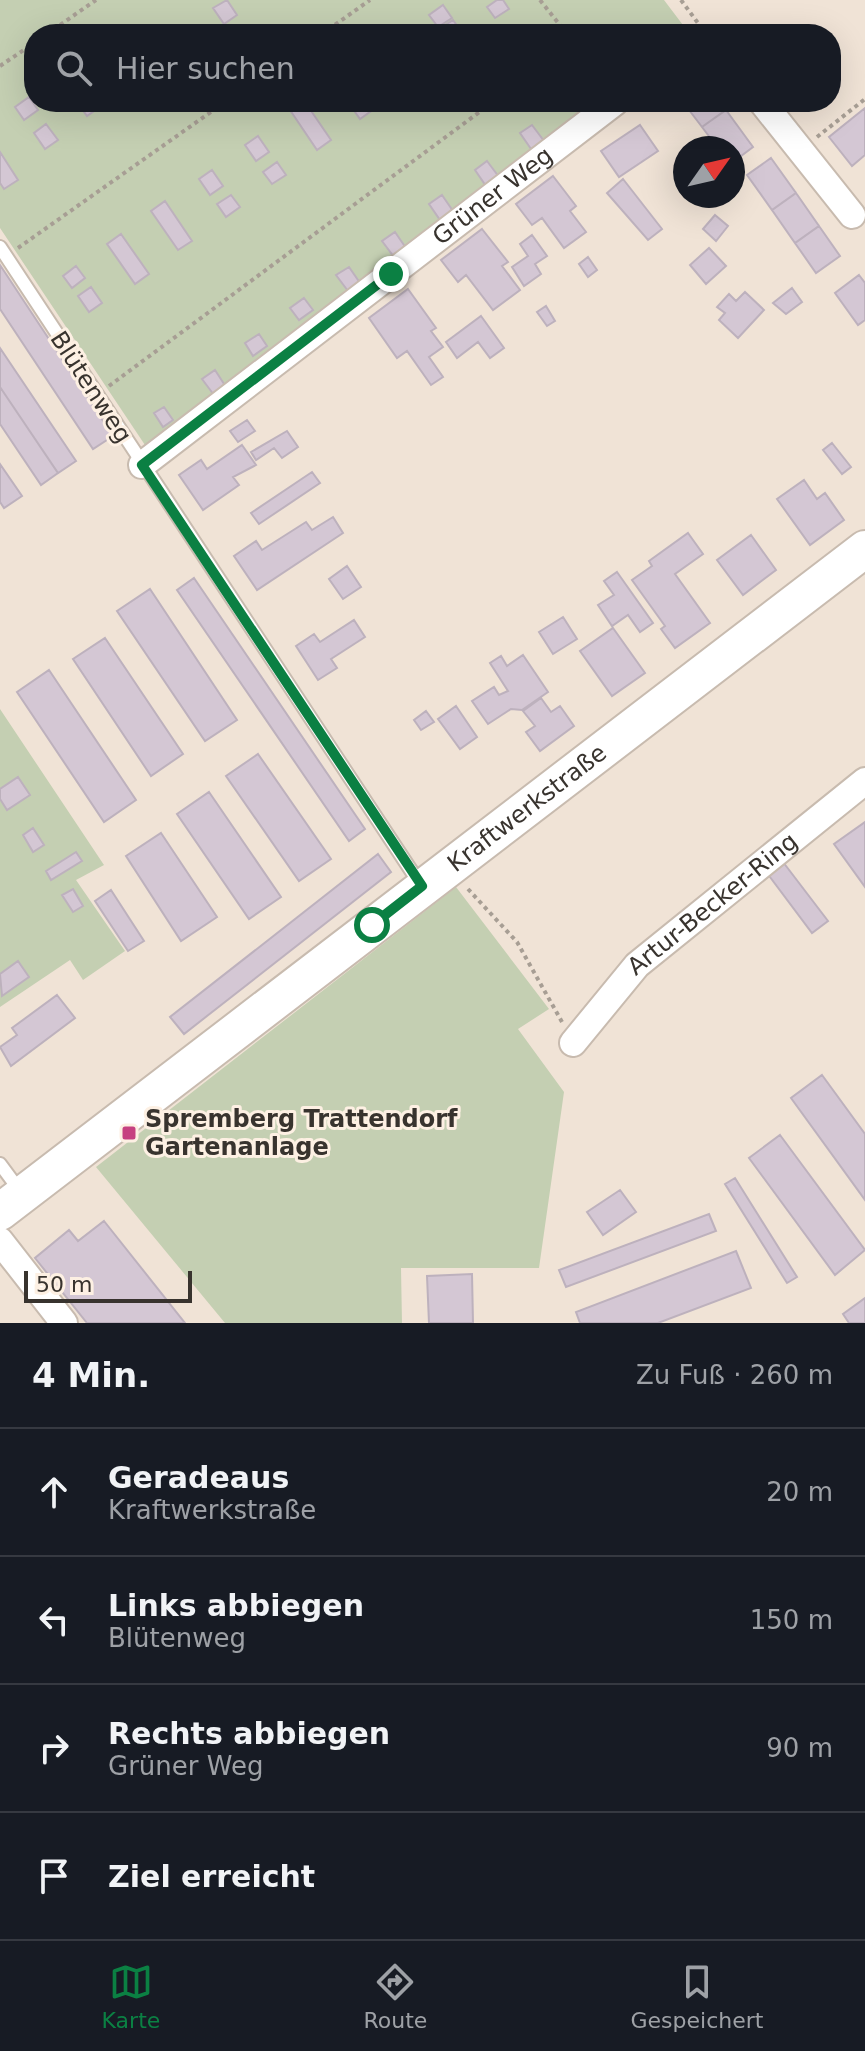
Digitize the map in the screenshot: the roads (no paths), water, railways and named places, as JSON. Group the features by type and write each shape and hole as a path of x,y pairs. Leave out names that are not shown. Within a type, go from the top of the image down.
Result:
{"main road":[{"name":"Kraftwerkstraße","path":"11,1203 865,549"}],"street":[{"name":"Grüner Weg","path":"142,465 602,112"},
{"path":"770,112 861,217"},
{"name":"Artur-Becker-Ring","path":"573,1043 637,965 865,781"},
{"path":"0,1241 64,1323"}],"lane":[{"name":"Blütenweg","path":"3,252 142,465 435,876"},
{"path":"0,1164 11,1203"}],"place":[{"name":"Spremberg Trattendorf Gartenanlage","path":"129,1133"}]}
